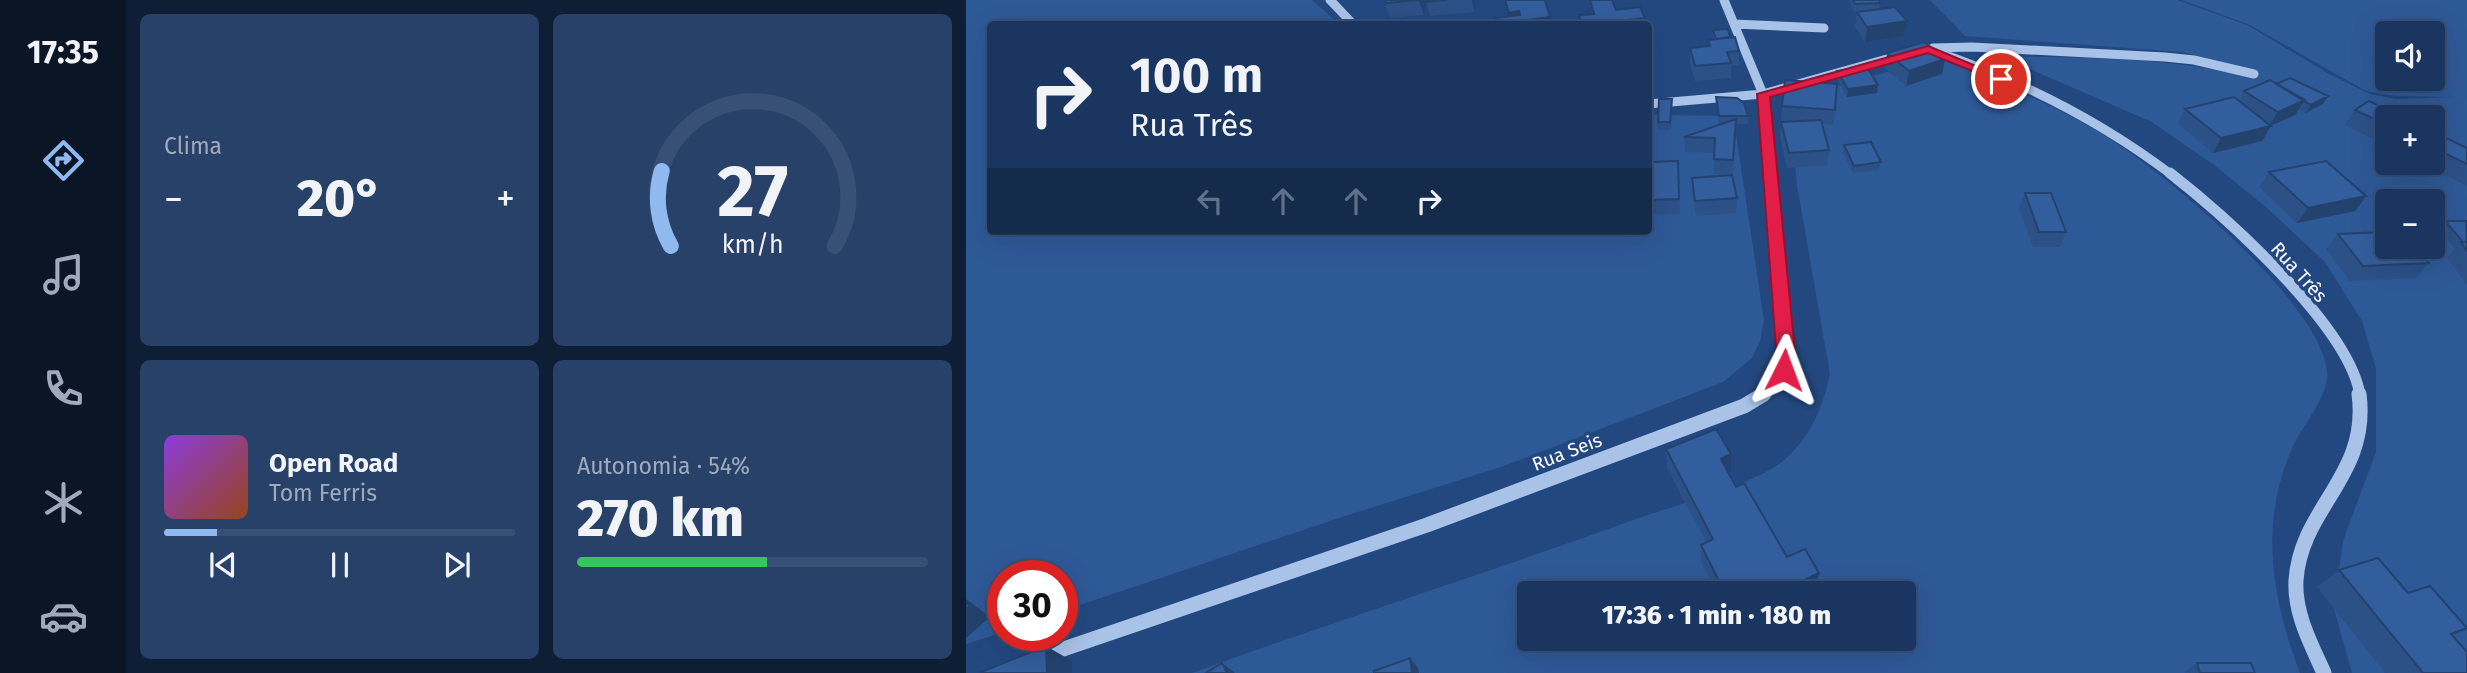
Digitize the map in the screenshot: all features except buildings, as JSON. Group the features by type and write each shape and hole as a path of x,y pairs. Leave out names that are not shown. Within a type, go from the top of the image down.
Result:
{"street":[{"path":"1330,0 1350,21"},
{"name":"Rua Seis","path":"1032,660 1427,525 1744,405 1777,384 1784,370 1787,351 1763,94 1724,0"},
{"path":"1734,24 1824,29"},
{"path":"1652,104 1763,94 1928,49 1972,47 2175,58 2253,74"},
{"name":"Rua Três","path":"1928,49 2072,110 2123,140 2180,180 2209,204 2273,268 2314,314 2345,357 2357,380 2360,435 2350,463 2318,516 2295,565 2296,598 2304,630 2324,673"}],"shaded area":[{"path":"966,0 1312,0 1336,21 987,21 987,235 1652,235 1652,115 1730,116 1736,134 1764,320 1760,341 1752,358 1723,382 1504,466 1078,606 1078,560 987,560 987,637 966,644"},
{"path":"1930,0 2177,0 2247,25 2329,74 2370,94 2396,99 2454,97 2395,96 2366,91 2250,25 2182,0 2467,0 2467,673 2352,673 2334,609 2343,541 2376,452 2376,369 2362,321 2325,262 2266,207 2214,165 2152,122 2000,56 2161,62 2256,78 2257,70 2182,52 1965,36"},
{"path":"1937,58 2018,91 2096,130 2194,203 2231,237 2267,273 2296,309 2318,342 2327,371 2325,389 2295,442 2283,471 2273,529 2276,587 2300,673 1192,673 1734,486 1783,461 1801,443 1814,422 1830,374 1797,185 1788,100"}],"route":[{"path":"1784,370 1787,351 1763,94 1928,49 2001,79"}]}
